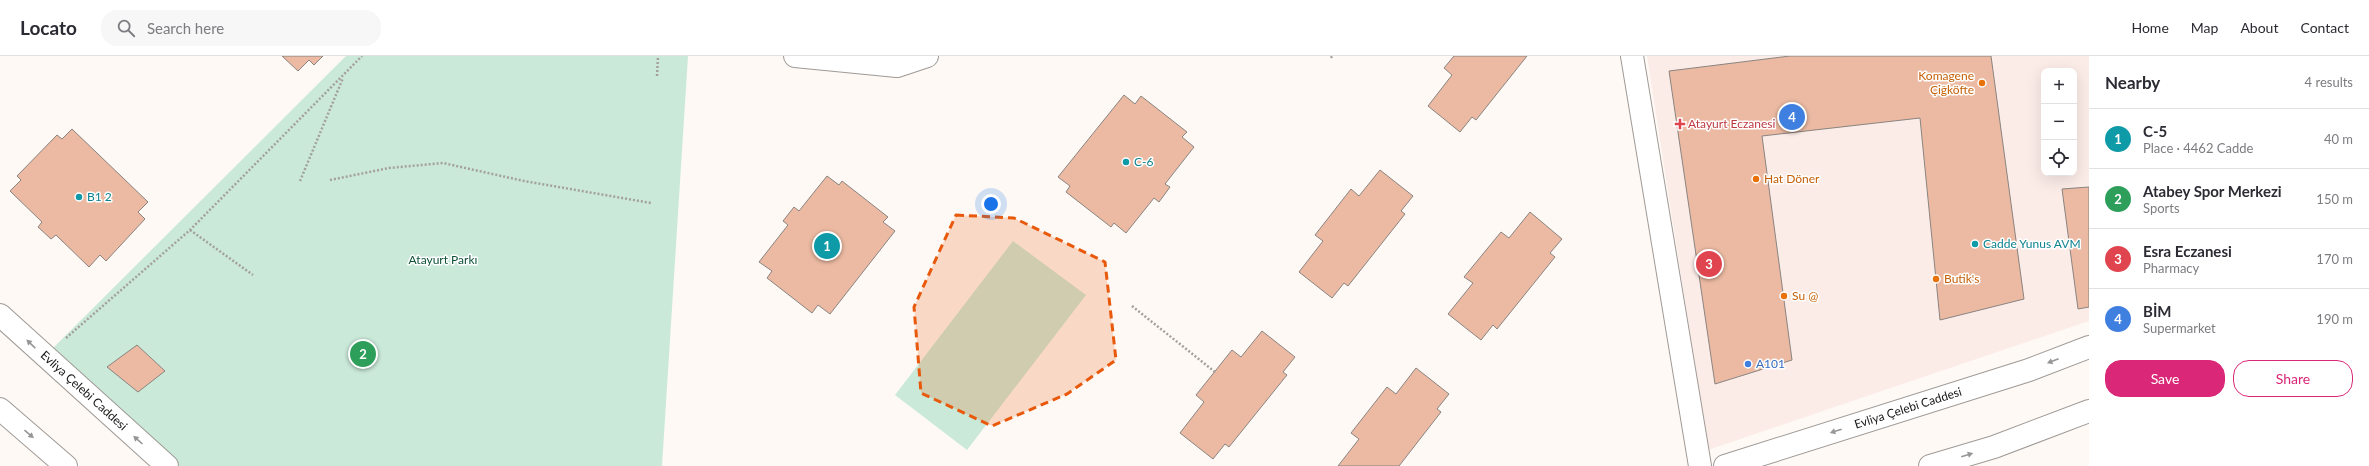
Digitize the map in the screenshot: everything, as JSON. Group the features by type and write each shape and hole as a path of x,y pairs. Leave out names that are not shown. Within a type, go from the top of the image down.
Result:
{"street":[{"path":"795,56 897,66 927,56"},
{"path":"1632,56 1700,466"},
{"name":"Evliya Çelebi Caddesi","path":"0,315 44,357 167,466"},
{"name":"Evliya Çelebi Caddesi","path":"1725,466 2030,370 2089,347"},
{"path":"0,409 66,466"},
{"path":"1930,466 1994,447 2089,411"}],"path":[{"path":"44,357 190,230 344,76 362,56"},
{"path":"657,76 658,56"},
{"path":"300,181 344,76"},
{"path":"330,180 389,168 443,163 524,181 651,203"},
{"path":"190,230 253,275"},
{"path":"1132,306 1215,372"}],"highlighted area":[{"path":"956,215 1014,218 1105,262 1116,360 1067,394 992,426 921,393 914,307"}],"shaded area":[{"path":"1647,56 2089,56 2089,321 1708,450"}],"green space":[{"name":"Atayurt Parkı","path":"346,56 688,56 662,466 166,466 44,357"},
{"path":"1013,241 1086,295 967,450 895,395"}],"building":[{"path":"282,56 323,56 314,65 309,60 298,71"},
{"path":"1454,56 1527,56 1476,120 1472,117 1460,132 1428,106 1452,75 1444,68"},
{"name":"Cadde Yunus AVM","path":"1790,56 1991,56 2024,299 1940,320 1920,118 1762,136 1792,360 1715,384 1669,71"},
{"name":"C-6","path":"1124,95 1135,104 1141,96 1187,132 1182,137 1194,147 1165,184 1170,187 1159,202 1154,198 1126,233 1114,223 1111,227 1066,192 1070,186 1058,177"},
{"name":"B1 2","path":"72,129 148,202 138,212 145,219 106,261 100,255 89,267 56,235 51,239 38,227 42,222 10,191 21,180 17,176 57,135 62,139"},
{"path":"1380,170 1413,196 1401,211 1405,214 1348,286 1344,283 1332,298 1299,272 1323,241 1315,235 1351,189 1359,196"},
{"path":"827,176 839,185 842,181 888,217 883,222 895,231 830,314 818,305 812,313 767,278 772,271 759,262 788,225 783,221 794,207 799,211"},
{"path":"2089,187 2089,307 2078,309 2062,189"},
{"path":"1530,212 1562,239 1550,253 1555,257 1497,329 1493,325 1481,340 1448,314 1473,283 1464,277 1501,232 1509,238"},
{"path":"1262,331 1295,357 1283,372 1287,375 1229,447 1225,444 1213,459 1180,433 1204,402 1196,395 1232,350 1241,357"},
{"path":"137,345 165,371 138,392 107,367"},
{"path":"1416,368 1449,394 1437,409 1441,412 1399,466 1338,466 1359,439 1351,433 1387,387 1396,394"}],"place":[{"name":"Komagene Çiğköfte","path":"1982,83"},
{"name":"BİM","path":"1792,117"},
{"name":"Atayurt Eczanesi","path":"1680,124"},
{"name":"C-6","path":"1126,162"},
{"name":"Hat Döner","path":"1756,179"},
{"name":"B1 2","path":"79,197"},
{"name":"Cadde Yunus AVM","path":"1975,244"},
{"name":"C-5","path":"827,246"},
{"name":"Esra Eczanesi","path":"1709,264"},
{"name":"Butik's","path":"1936,279"},
{"name":"Su @","path":"1784,296"},
{"name":"Atabey Spor Merkezi","path":"363,354"},
{"name":"A101","path":"1748,364"}]}
